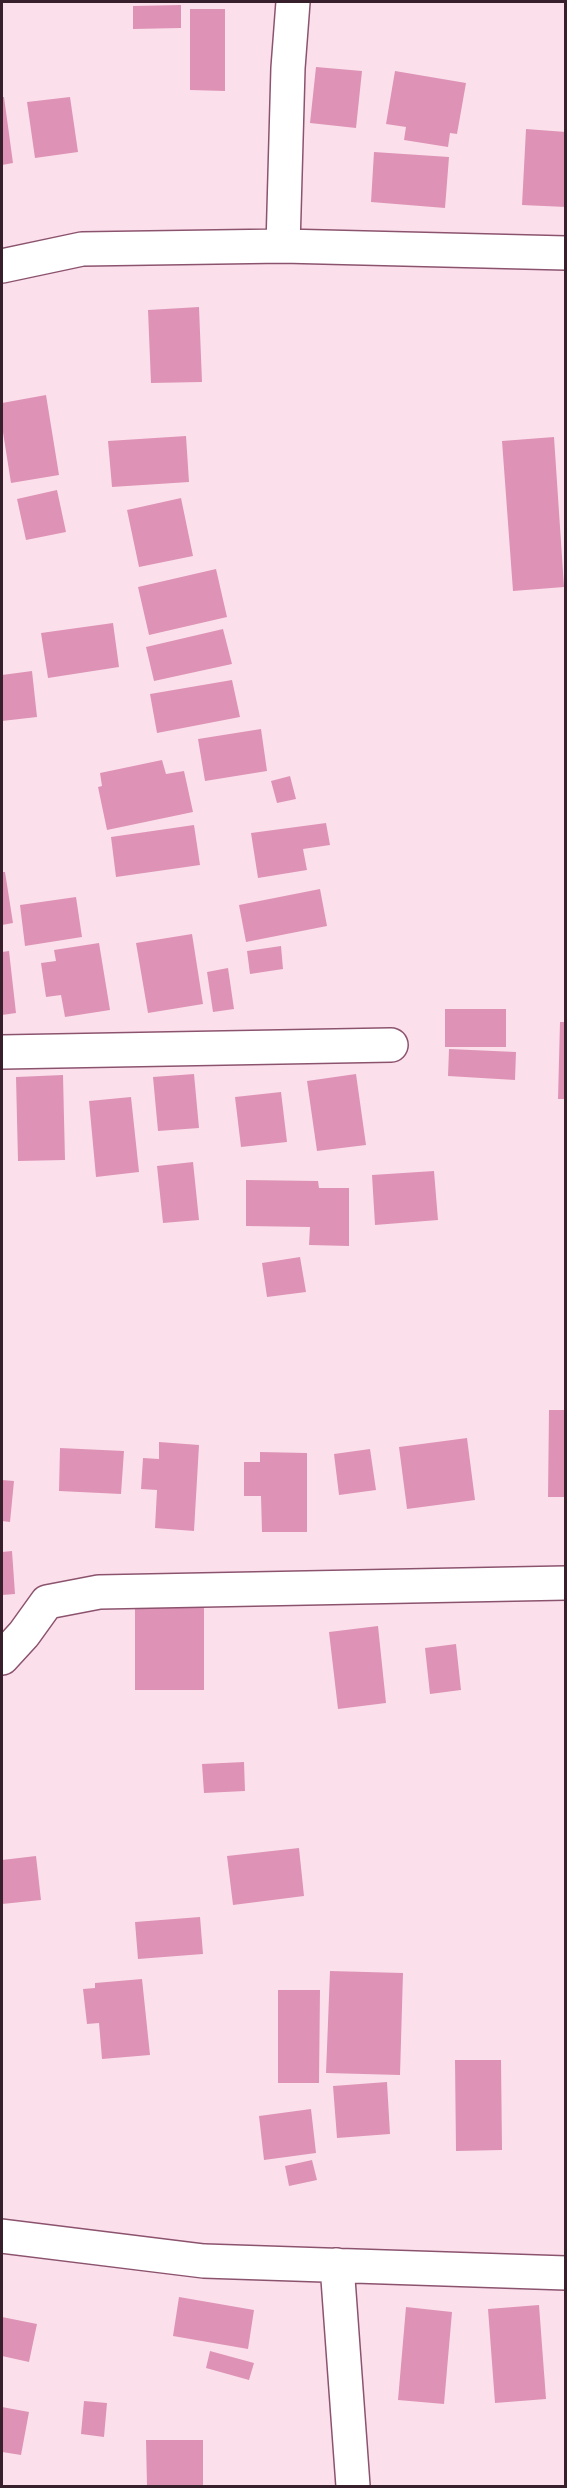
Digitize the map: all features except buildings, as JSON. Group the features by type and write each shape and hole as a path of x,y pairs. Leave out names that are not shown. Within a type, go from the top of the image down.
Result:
{"street":[{"path":"283,246 288,68 293,2"},
{"path":"2,266 82,249 283,246 566,253"},
{"path":"2,1052 391,1044"},
{"path":"2,1658 24,1634 47,1602 99,1592 566,1583"},
{"path":"2,2236 204,2261 566,2273"},
{"path":"337,2265 353,2487"}]}
